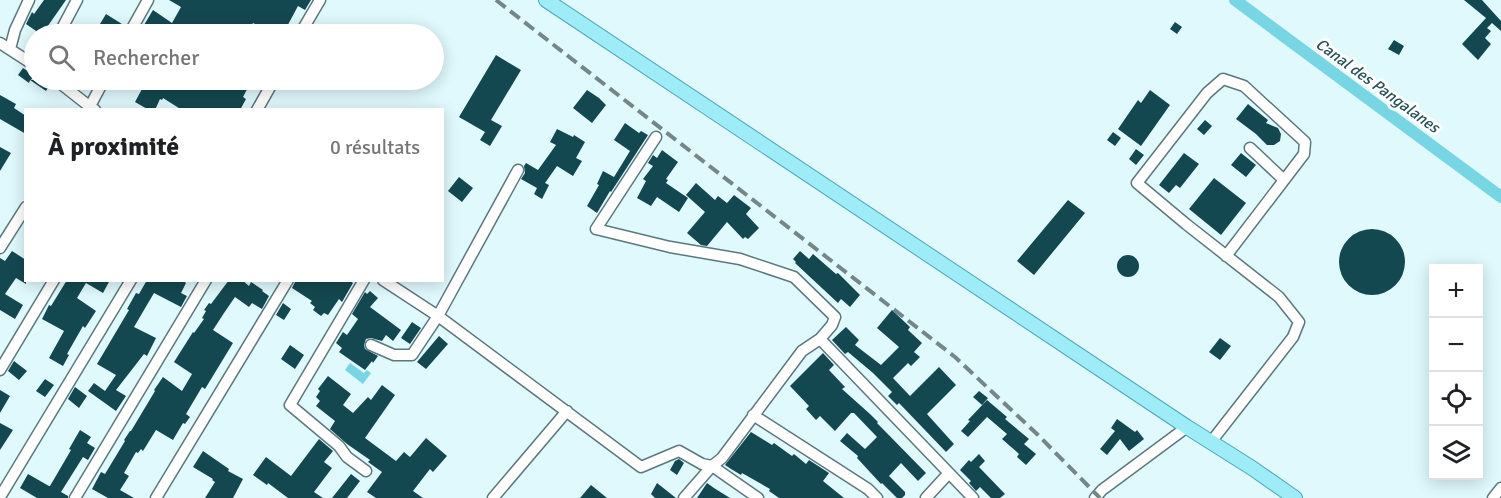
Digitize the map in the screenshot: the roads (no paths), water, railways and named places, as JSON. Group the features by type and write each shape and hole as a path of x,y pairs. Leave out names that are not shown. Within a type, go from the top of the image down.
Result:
{"main road":[{"path":"546,0 1295,498"}],"street":[{"path":"24,58 5,46 29,0"},
{"path":"64,24 77,0"},
{"path":"135,24 148,0"},
{"path":"306,24 320,0"},
{"path":"1211,442 1293,338 1299,322 1279,297 1226,256 1186,224 1137,183 1207,93 1223,79 1244,86 1305,142 1305,154 1226,256"},
{"path":"68,90 91,108 99,90"},
{"path":"258,108 268,90"},
{"path":"656,137 596,230 670,247 740,259 794,277 835,317 832,325 820,339 802,351 722,458 684,498"},
{"path":"1250,148 1284,180"},
{"path":"371,345 394,355 412,355 438,316 518,170"},
{"path":"0,248 24,210"},
{"path":"0,370 53,282"},
{"path":"0,496 130,282"},
{"path":"75,498 205,282"},
{"path":"156,498 287,282"},
{"path":"363,282 290,405 339,446 347,457 366,471"},
{"path":"386,282 438,316 641,467 679,451 702,464 712,466 758,498"},
{"path":"820,339 973,498"},
{"path":"493,498 567,411"},
{"path":"753,415 868,489 877,498"},
{"path":"1095,498 1102,490 1187,427"},
{"path":"926,498 949,473"},
{"path":"1493,498 1501,488"}],"water":[{"path":"350,363 364,373 367,370 371,373 363,384 345,370"}],"waterway":[{"name":"Canal des Pangalanes","path":"1235,0 1501,197"}],"railway":[{"path":"496,0 955,357 1037,434 1100,498"}]}
